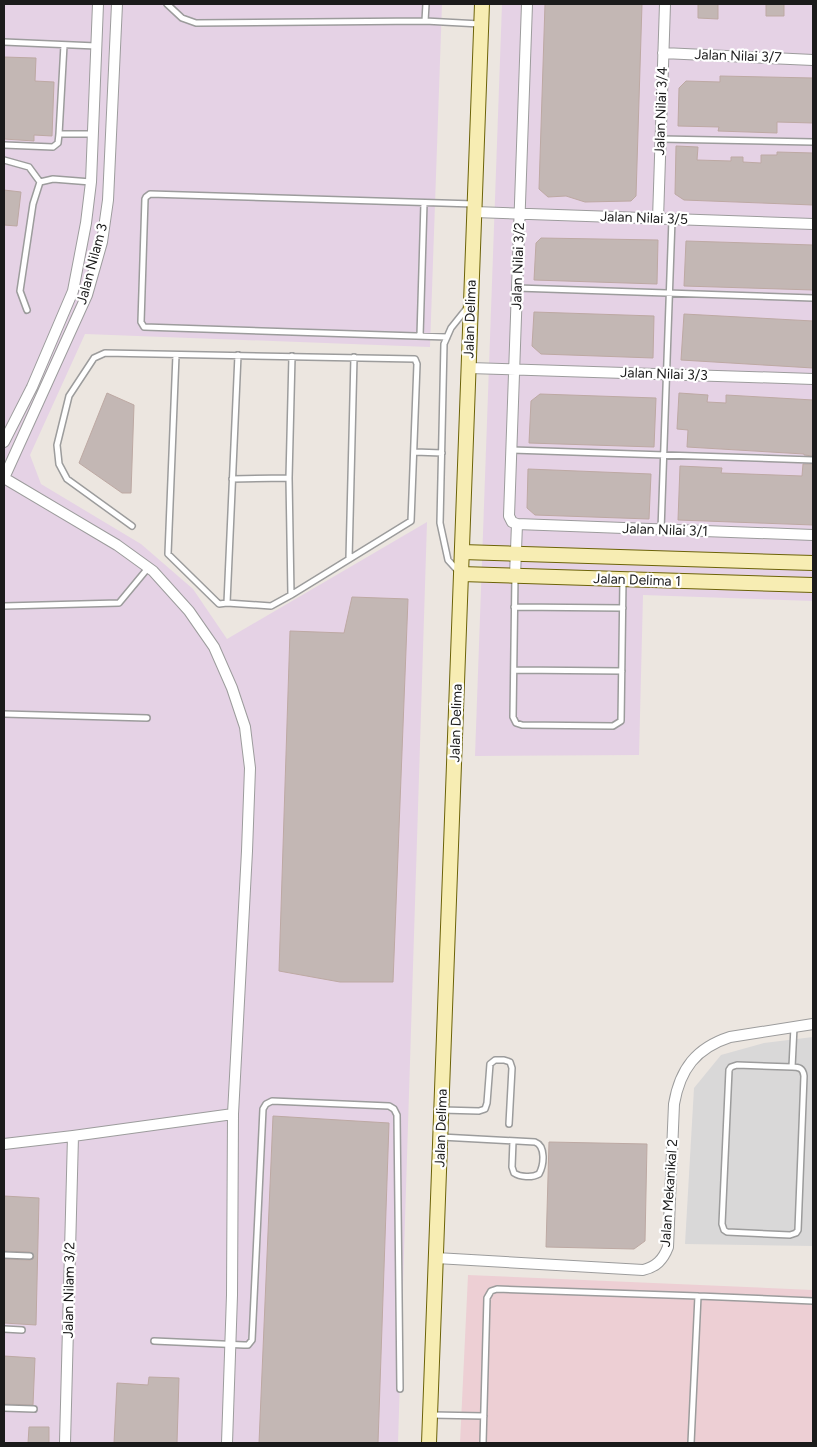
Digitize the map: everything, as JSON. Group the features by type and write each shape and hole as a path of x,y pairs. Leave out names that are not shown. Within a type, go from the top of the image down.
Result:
{"street":[{"name":"Jalan Nilam 3","path":"4,442 32,387 73,291 86,223 91,182 98,4"},
{"name":"Jalan Nilam 3","path":"4,478 86,295 102,242 108,200 117,4"},
{"name":"Jalan Delima","path":"429,1443 482,4"},
{"name":"Jalan Nilai 3/2","path":"517,524 512,522 509,516 527,4"},
{"name":"Jalan Nilai 3/4","path":"658,218 665,4"},
{"name":"Jalan Nilai 3/7","path":"663,53 813,60"},
{"name":"Jalan Nilai 3/5","path":"474,208 520,214 813,224"},
{"name":"Jalan Nilai 3/3","path":"469,368 813,380"},
{"path":"4,478 117,544 148,568 189,611 214,648 232,688 245,727 250,777 233,1114 232,1295 227,1443"},
{"path":"515,576 517,524"},
{"name":"Jalan Nilai 3/1","path":"517,524 813,534"},
{"name":"Jalan Delima 1","path":"462,552 813,563"},
{"name":"Jalan Delima 1","path":"461,574 813,585"},
{"name":"Jalan Mekanikal 2","path":"436,1258 643,1270 656,1265 665,1255 668,1247 674,1104 682,1074 697,1055 719,1041 730,1037 813,1024"},
{"path":"4,1144 233,1114"},
{"name":"Jalan Nilam 3/2","path":"66,1443 73,1136"}],"lane":[{"path":"167,4 182,18 196,23 425,21 481,24"},
{"path":"425,21 426,4"},
{"path":"4,42 96,46"},
{"path":"4,145 53,147 58,143 64,45"},
{"path":"59,134 93,134"},
{"path":"660,139 813,142"},
{"path":"4,160 29,167 40,182"},
{"path":"40,182 53,179 91,182"},
{"path":"27,310 20,291 33,204 40,182"},
{"path":"447,337 146,327 141,322 145,199 148,195 424,203 474,208"},
{"path":"420,336 424,203"},
{"path":"661,530 672,219"},
{"path":"517,288 813,298"},
{"path":"461,574 448,560 440,523 444,344 451,328 471,303"},
{"path":"132,526 67,479 59,464 56,445 69,396 94,358 105,353 412,358 417,361 412,521 271,606 219,604 168,552 176,355"},
{"path":"227,603 238,355"},
{"path":"291,594 289,478 292,356"},
{"path":"349,559 354,357"},
{"path":"512,450 813,460"},
{"path":"415,452 442,453"},
{"path":"232,479 289,478"},
{"path":"4,606 119,603 148,568"},
{"path":"515,576 513,717 519,724 613,726 619,724 622,718 623,579"},
{"path":"514,607 623,608"},
{"path":"514,670 622,671"},
{"path":"4,714 147,718"},
{"path":"792,1067 794,1027"},
{"path":"441,1110 479,1111 485,1109 490,1064 494,1060 507,1060 512,1068 509,1124"},
{"path":"736,1064 792,1067 800,1068 804,1072 798,1230 790,1235 727,1232 722,1224 729,1070 736,1064"},
{"path":"154,1341 248,1345 252,1340 264,1106 272,1101 389,1106 394,1109 397,1115 400,1389"},
{"path":"440,1137 535,1142 541,1145 543,1151 540,1174 520,1176 514,1173 512,1167 513,1141"},
{"path":"4,1255 30,1256"},
{"path":"483,1443 487,1298 491,1291 497,1289 813,1301"},
{"path":"691,1443 698,1296"},
{"path":"4,1329 22,1330"},
{"path":"4,1408 34,1409"},
{"path":"430,1415 484,1416"}],"shaded area":[{"path":"4,4 442,4 430,347 85,334 30,455 41,484 141,544 193,589 227,639 427,522 398,1443 4,1443"},
{"path":"502,4 813,4 813,601 643,595 639,755 475,756"},
{"path":"813,1037 813,1246 685,1244 694,1088 721,1055 764,1043"},
{"path":"468,1275 813,1290 813,1443 460,1443"}],"building":[{"path":"545,4 642,4 636,196 631,201 585,202 566,196 548,197 539,189"},
{"path":"698,4 718,4 718,19 698,18"},
{"path":"766,4 784,4 784,16 766,16"},
{"path":"4,57 36,58 35,81 54,82 52,136 34,135 34,141 4,139"},
{"path":"720,76 813,78 813,123 777,122 777,133 718,131 719,127 678,126 679,88 686,81 720,82"},
{"path":"676,146 698,147 697,160 731,161 731,157 743,157 743,162 761,163 761,155 777,155 777,152 813,153 813,205 684,200 675,194"},
{"path":"4,190 21,192 17,226 4,225"},
{"path":"541,238 658,240 657,284 534,280 536,243"},
{"path":"686,241 813,245 813,290 684,286"},
{"path":"534,312 654,316 653,358 541,354 532,346"},
{"path":"684,314 813,321 813,368 681,360"},
{"path":"107,393 134,405 131,493 122,493 79,463"},
{"path":"679,393 708,395 707,402 726,403 726,395 813,400 813,456 687,447 688,430 677,429"},
{"path":"540,394 656,398 654,447 529,443 531,401"},
{"path":"803,464 813,464 813,525 678,520 680,466 722,468 721,473 802,476"},
{"path":"528,469 651,474 649,519 535,515 527,508"},
{"path":"352,597 408,599 393,982 340,982 279,971 290,631 344,633"},
{"path":"273,1116 389,1123 378,1443 259,1443"},
{"path":"549,1142 647,1144 645,1241 634,1249 546,1247"},
{"path":"4,1196 39,1198 36,1325 4,1323 4,1259 30,1260 34,1256 30,1252 4,1251"},
{"path":"4,1356 35,1358 33,1405 4,1404"},
{"path":"149,1377 179,1378 177,1443 114,1443 117,1383 148,1385"},
{"path":"29,1427 49,1427 49,1443 28,1443"}]}
